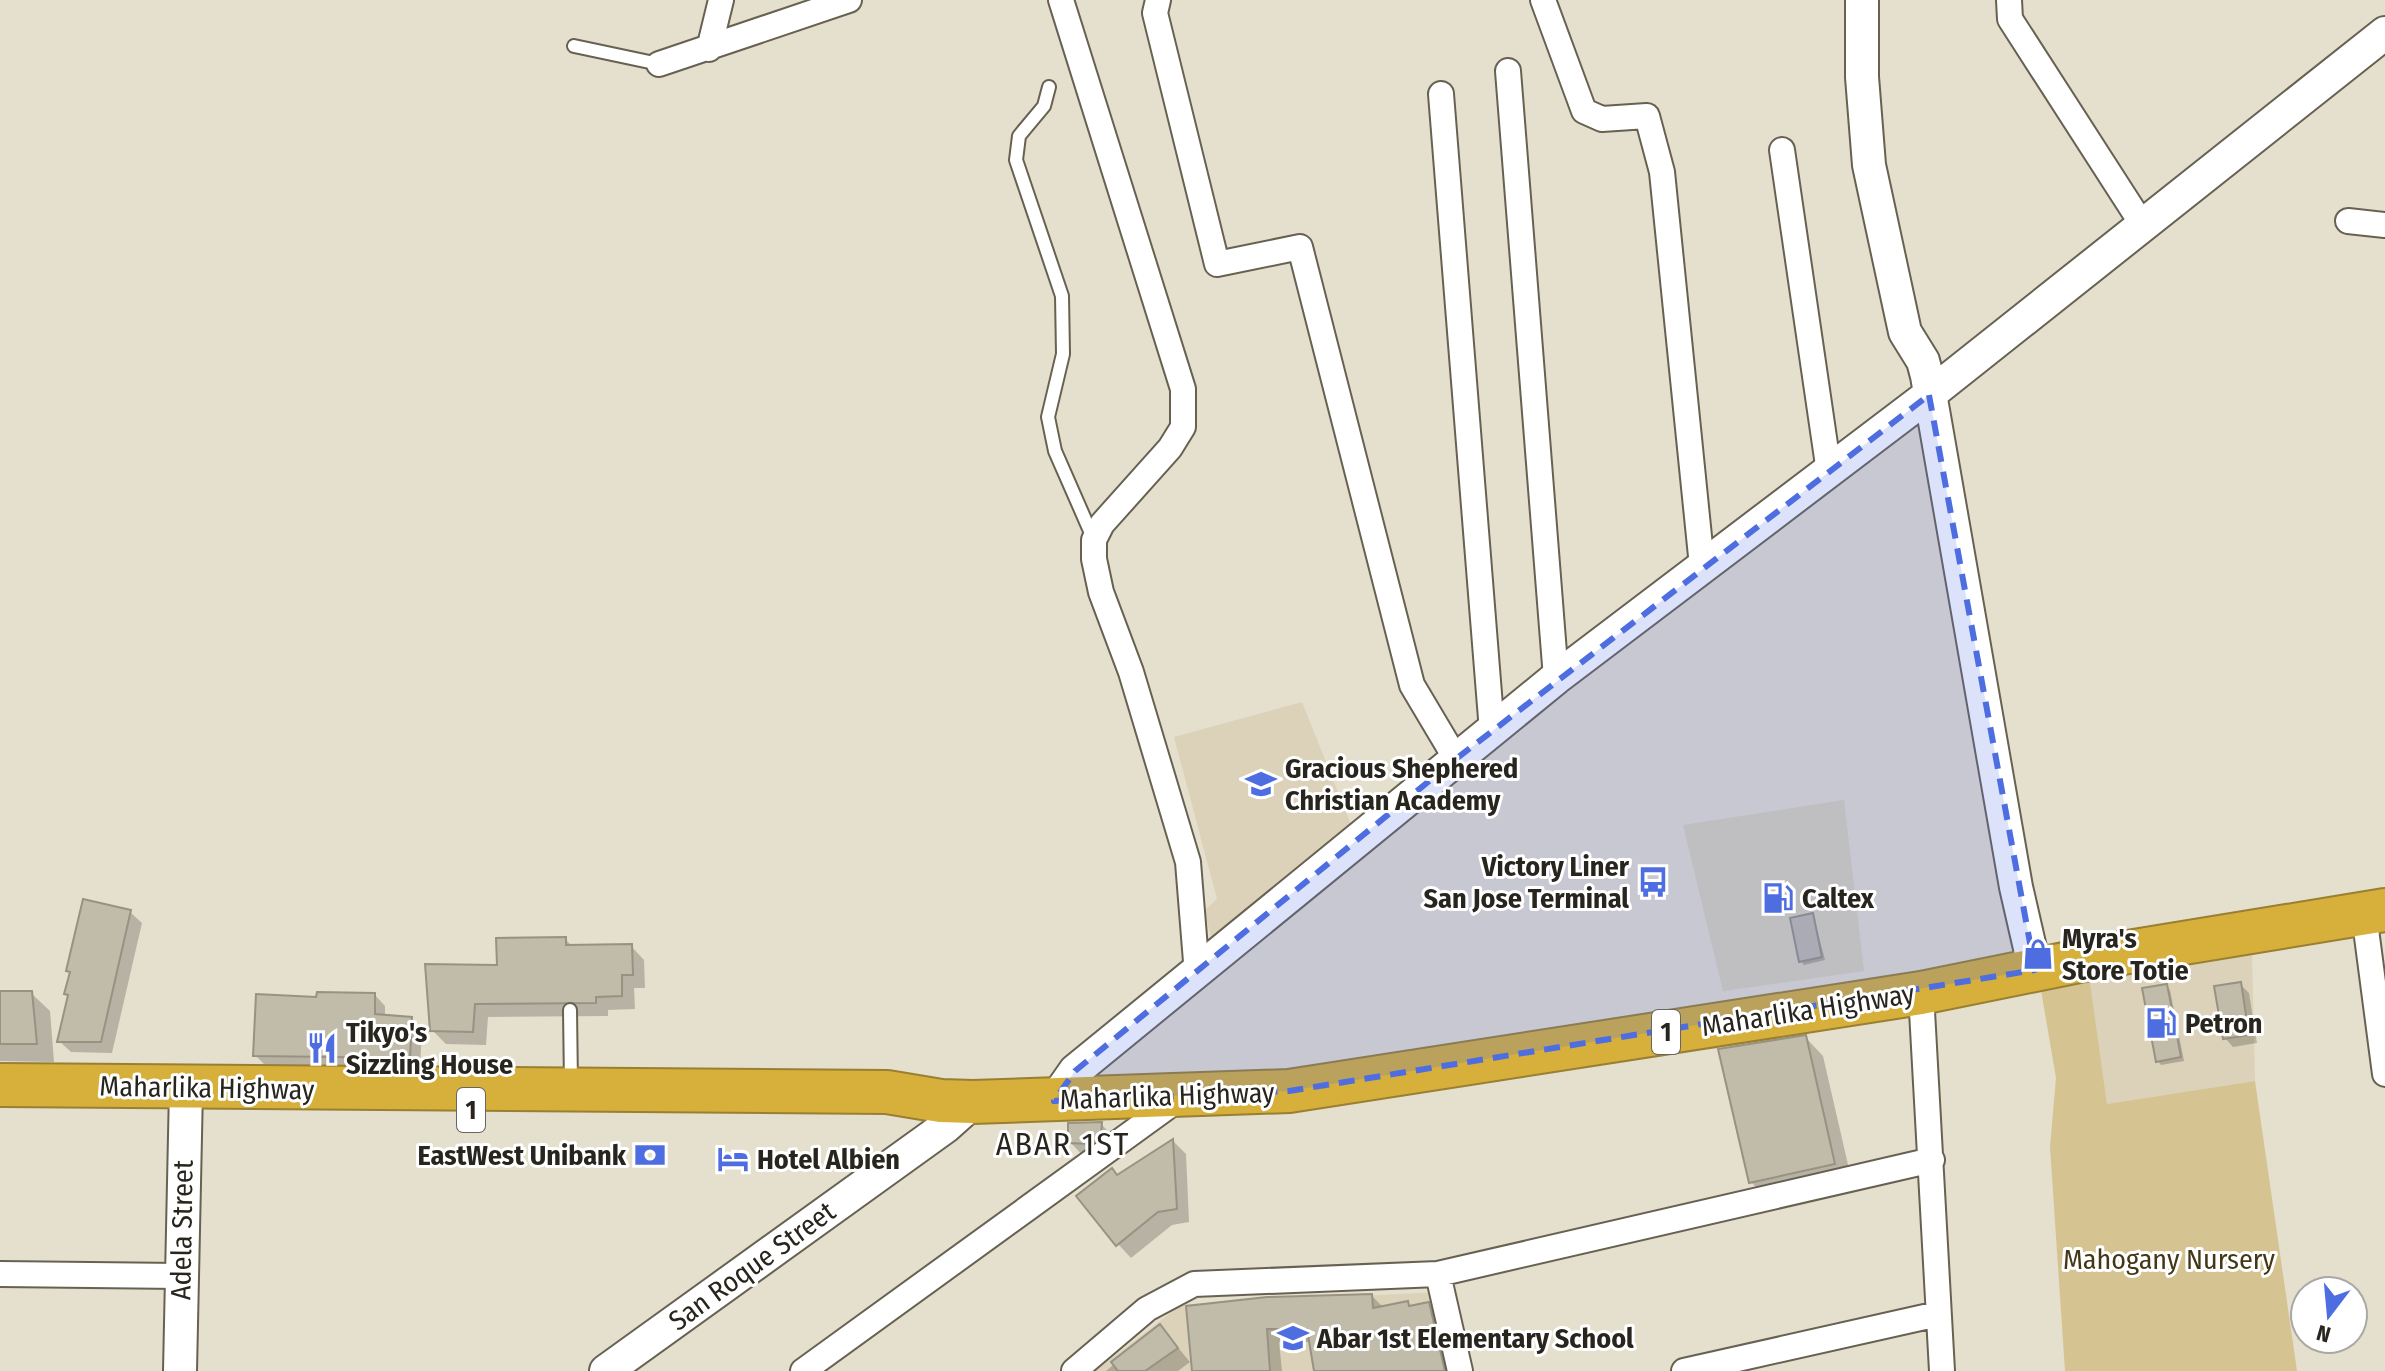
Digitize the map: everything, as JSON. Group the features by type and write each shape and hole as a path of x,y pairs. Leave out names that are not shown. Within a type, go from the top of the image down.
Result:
{"highway":[{"name":"Maharlika Highway","path":"0,1085 48,1096 497,1100 882,1110 957,1102 1180,1098 1289,1091 1921,993 2035,970 2374,912"},
{"name":"Maharlika Highway","path":"497,1100 571,1093 887,1092 957,1102"},
{"name":"Maharlika Highway","path":"0,1106 48,1096"}],"street":[{"path":"709,49 721,0"},
{"path":"1061,0 1183,389 1186,412 1183,427 1170,448 1102,524 1094,540 1101,592 1131,672 1188,862 1197,974"},
{"path":"1158,0 1155,13 1217,264 1300,247 1412,685 1456,759"},
{"path":"1543,0 1584,111 1602,119 1647,116 1652,130 1662,172 1702,566"},
{"path":"1862,0 1863,91 1869,165 1905,332 1923,361 2016,887 2035,970"},
{"path":"2009,0 2010,19 2142,224"},
{"path":"659,64 840,2"},
{"path":"1054,1101 1075,1071 1556,678 1929,395 2385,33"},
{"path":"1508,71 1556,678"},
{"path":"1441,94 1492,731"},
{"path":"1782,150 1829,472"},
{"path":"2348,221 2385,225"},
{"path":"2374,912 2385,1074"},
{"path":"1921,993 1942,1371"},
{"name":"Adela Street","path":"180,1371 185,1098"},
{"path":"803,1371 1180,1098"},
{"name":"San Roque Street","path":"606,1371 932,1136 957,1102"},
{"path":"1074,1371 1147,1309 1194,1284 1438,1274 1932,1160"},
{"path":"0,1274 180,1276"},
{"path":"1438,1274 1460,1371"},
{"path":"1684,1371 1938,1314"}],"lane":[{"path":"574,46 659,64"},
{"path":"1049,87 1044,106 1019,136 1016,160 1062,296 1063,354 1048,417 1055,451 1094,540"},
{"path":"570,1010 571,1093"}],"highlighted area":[{"path":"1929,395 2035,970 1289,1091 1054,1101 1075,1071 1456,759"}],"shaded area":[{"name":"Gracious Shephered Christian Academy","path":"1302,702 1354,832 1213,943 1204,911 1217,899 1174,737"},
{"name":"Caltex","path":"1844,800 1864,971 1723,991 1683,825"},
{"path":"2252,951 2255,1081 2107,1104 2090,982"},
{"name":"Abar 1st Elementary School","path":"1439,1292 1454,1371 1095,1371 1181,1305"}],"green space":[{"name":"Mahogany Nursery","path":"2090,982 2107,1104 2255,1081 2289,1316 2289,1355 2295,1355 2297,1371 2065,1371 2050,1147 2056,1078 2041,990"}],"building":[{"path":"83,899 131,910 101,1042 57,1042 68,995 64,994 70,972 66,971"},
{"path":"1813,913 1822,957 1799,962 1790,918"},
{"path":"566,937 566,945 632,944 633,975 622,975 622,996 596,997 596,1003 475,1004 473,1032 430,1031 425,964 497,965 496,938"},
{"path":"2241,982 2249,1035 2223,1039 2214,986"},
{"name":"Petron","path":"2167,984 2181,1057 2156,1062 2142,988"},
{"path":"0,991 32,991 37,1044 0,1044"},
{"path":"317,992 375,993 375,1014 412,1017 410,1058 253,1056 256,994 316,997"},
{"path":"1806,1035 1835,1164 1749,1183 1718,1049"},
{"path":"1102,1122 1101,1136 1091,1144 1068,1143 1068,1123"},
{"path":"1173,1139 1177,1209 1158,1212 1116,1246 1076,1196 1112,1168 1117,1175"},
{"name":"Abar 1st Elementary School","path":"1372,1294 1373,1308 1408,1301 1409,1306 1429,1302 1445,1371 1314,1371 1307,1329 1267,1329 1270,1371 1192,1371 1186,1306 1267,1297"},
{"path":"1160,1324 1178,1348 1145,1371 1118,1371 1111,1362"}],"place":[{"name":"Gracious Shephered Christian Academy","path":"1261,784"},
{"name":"Victory Liner San Jose Terminal","path":"1653,882"},
{"name":"Caltex","path":"1778,898"},
{"name":"Myra's Store Totie","path":"2038,954"},
{"name":"Petron","path":"2161,1023"},
{"name":"Tikyo's Sizzling House","path":"322,1048"},
{"name":"EastWest Unibank","path":"650,1155"},
{"name":"Hotel Albien","path":"733,1159"},
{"name":"Abar 1st Elementary School","path":"1293,1338"}],"district":[{"name":"ABAR 1ST","path":"1063,1144"}]}
